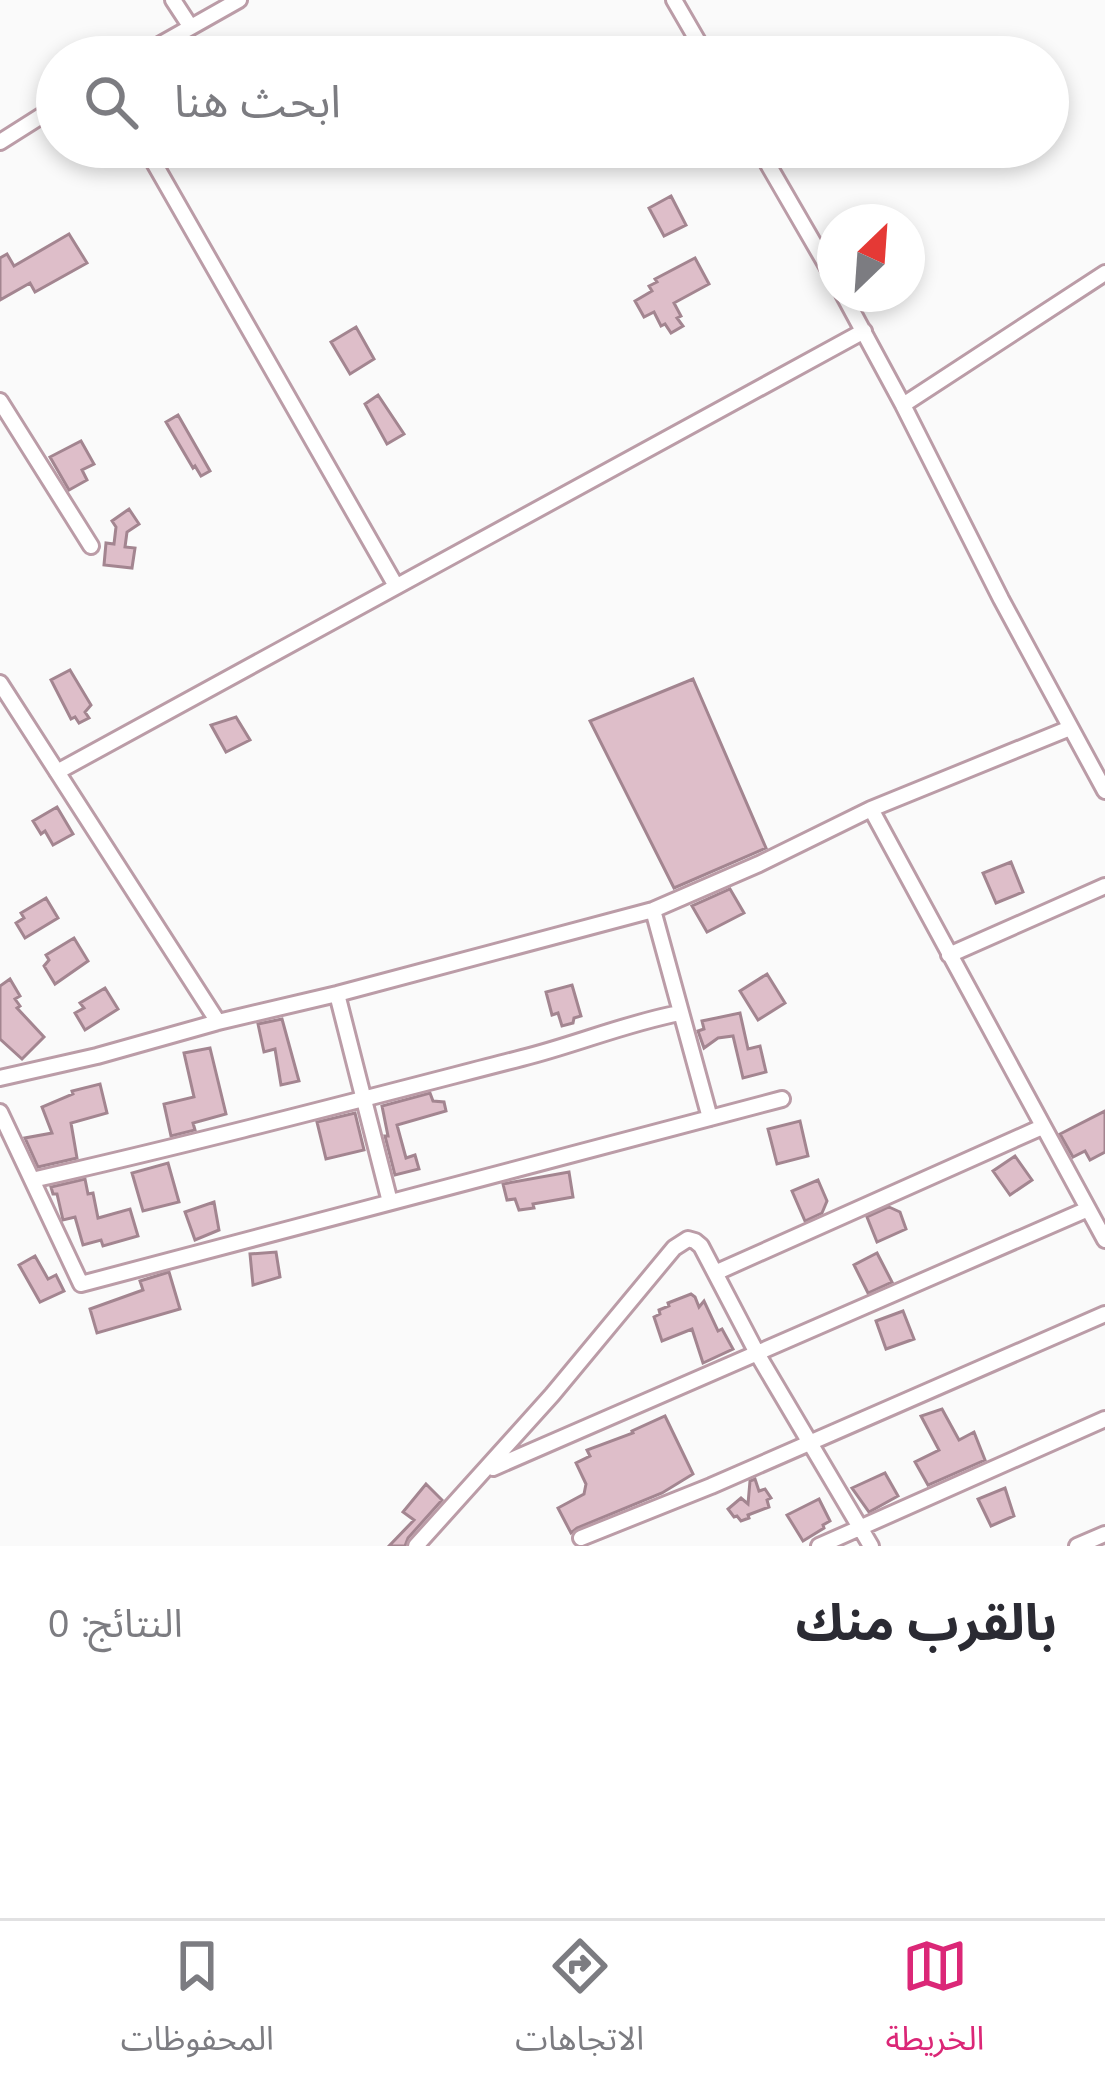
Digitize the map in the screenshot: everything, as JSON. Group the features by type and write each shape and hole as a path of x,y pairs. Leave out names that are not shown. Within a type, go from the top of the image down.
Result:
{"street":[{"path":"173,0 190,26"},
{"path":"173,36 239,0"},
{"path":"674,0 695,36"},
{"path":"0,142 36,119"},
{"path":"158,168 396,586"},
{"path":"770,168 817,249"},
{"path":"903,405 1105,273"},
{"path":"853,312 1105,791"},
{"path":"57,772 864,331"},
{"path":"0,400 91,546"},
{"path":"0,683 218,1022"},
{"path":"0,1078 653,910 871,808 1070,728"},
{"path":"871,808 1105,1240"},
{"path":"949,955 1105,886"},
{"path":"653,910 710,1118"},
{"path":"337,994 391,1202"},
{"path":"32,1180 532,1056 680,1012"},
{"path":"0,1112 81,1284 782,1099"},
{"path":"716,1273 1042,1127"},
{"path":"485,1472 1088,1210"},
{"path":"416,1546 682,1241 695,1241 716,1273 758,1355 871,1546"},
{"path":"581,1538 1105,1314"},
{"path":"819,1546 1105,1419"},
{"path":"1077,1546 1105,1534"}],"building":[{"path":"671,196 686,225 664,236 649,208"},
{"path":"69,234 87,263 35,292 30,283 0,300 0,258 7,254 14,266"},
{"path":"695,258 709,284 674,303 683,326 671,333 654,312 644,317 635,301 652,291 649,286 655,279"},
{"path":"356,327 374,359 350,374 331,342"},
{"path":"378,395 404,434 387,444 365,404"},
{"path":"178,415 210,471 201,476 166,422"},
{"path":"81,441 94,464 82,470 87,480 69,490 50,457"},
{"path":"129,509 139,524 127,532 125,547 135,548 132,568 104,565 106,543 114,544 112,521"},
{"path":"70,670 91,705 85,712 89,718 79,723 71,719 51,680"},
{"path":"693,679 766,848 674,888 590,721"},
{"path":"236,717 250,740 226,752 211,725"},
{"path":"57,807 73,834 53,845 33,821"},
{"path":"1011,862 1023,892 996,903 983,873"},
{"path":"730,889 744,913 707,932 692,906"},
{"path":"46,898 58,918 25,938 16,923 24,918 21,913"},
{"path":"74,938 88,961 55,984 44,966 49,960 46,955"},
{"path":"767,974 785,1003 758,1020 740,991"},
{"path":"10,979 20,996 15,999 17,1008 44,1037 22,1059 0,1039 0,986"},
{"path":"572,985 581,1016 562,1026 558,1013 552,1015 546,992"},
{"path":"105,988 118,1009 85,1030 75,1013 84,1008 80,1003"},
{"path":"740,1013 748,1049 760,1046 766,1072 743,1078 733,1036 718,1038 704,1048 698,1031 704,1029 702,1021"},
{"path":"282,1019 299,1081 281,1085 275,1049 264,1052 258,1024"},
{"path":"210,1048 226,1114 193,1123 195,1130 171,1136 164,1104 194,1097 184,1053"},
{"path":"100,1084 107,1113 71,1123 77,1158 38,1167 25,1138 52,1133 42,1107 72,1091"},
{"path":"430,1093 433,1101 444,1102 446,1111 397,1125 406,1158 415,1155 419,1169 395,1175 382,1106"},
{"path":"1105,1111 1105,1152 1090,1160 1085,1151 1073,1157 1060,1134"},
{"path":"355,1113 364,1150 326,1159 317,1122"},
{"path":"800,1121 808,1156 777,1164 768,1129"},
{"path":"1015,1156 1032,1180 1010,1195 993,1171"},
{"path":"168,1163 179,1202 143,1211 132,1173"},
{"path":"569,1172 573,1197 519,1210 515,1199 507,1200 503,1184"},
{"path":"85,1179 98,1218 130,1209 138,1236 103,1246 101,1240 83,1245 75,1217 63,1220 51,1187"},
{"path":"818,1180 827,1201 822,1213 805,1221 792,1191"},
{"path":"214,1202 219,1230 195,1240 185,1212"},
{"path":"889,1207 900,1212 906,1229 877,1242 867,1217"},
{"path":"276,1252 280,1277 253,1285 250,1254"},
{"path":"877,1253 892,1282 868,1293 854,1265"},
{"path":"35,1256 48,1279 56,1275 64,1291 40,1302 19,1265"},
{"path":"169,1272 180,1309 97,1333 90,1309 143,1290 140,1281"},
{"path":"691,1294 699,1307 704,1301 733,1349 703,1363 692,1329 662,1341 654,1317 668,1303"},
{"path":"903,1311 914,1339 886,1349 876,1321"},
{"path":"942,1409 959,1440 974,1432 985,1460 928,1485 915,1462 939,1450 921,1416"},
{"path":"665,1416 693,1474 662,1493 571,1533 558,1508 584,1494 586,1484 576,1463 590,1456 587,1450"},
{"path":"885,1473 898,1496 869,1512 852,1488"},
{"path":"755,1479 759,1491 765,1489 771,1498 769,1507 741,1521 728,1509 741,1498 748,1504 750,1481"},
{"path":"426,1484 442,1500 405,1546 389,1546 414,1520 403,1512"},
{"path":"1005,1488 1014,1516 991,1526 978,1499"},
{"path":"819,1499 830,1521 803,1541 787,1515"}]}
